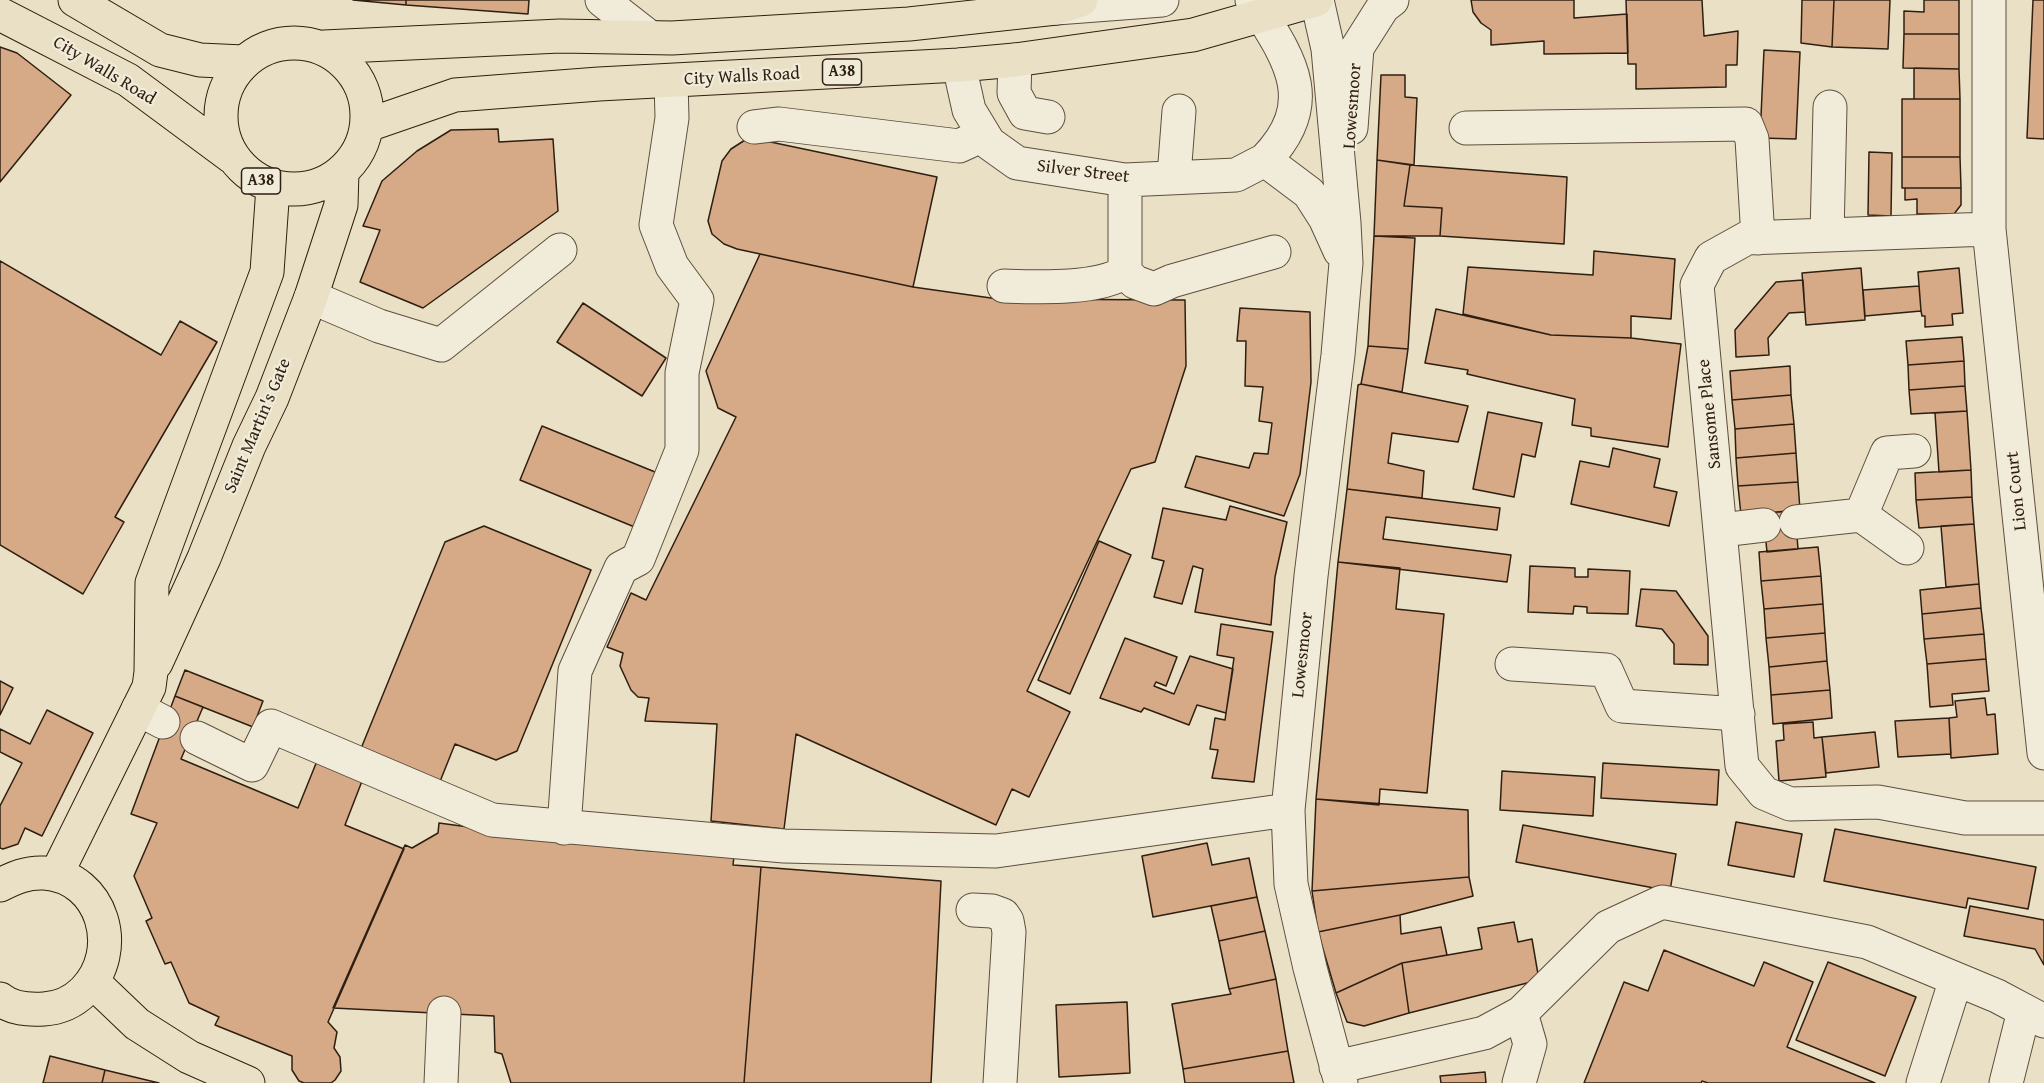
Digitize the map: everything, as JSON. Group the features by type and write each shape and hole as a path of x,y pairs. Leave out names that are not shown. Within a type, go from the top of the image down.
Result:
{"main road":[{"path":"75,0 160,50 200,60 243,62"},
{"name":"City Walls Road","path":"368,125 455,95 599,84 1015,60 1193,35 1256,8 1295,7 1317,0"},
{"name":"A38","path":"324,47 355,73 365,93 368,125 359,151 342,172 314,187 296,190 273,187 249,175 232,157 221,132 221,102 227,84 243,62 266,47 300,41 324,47 560,36 672,38 909,24 1068,4"},
{"name":"City Walls Road","path":"0,14 128,80 232,157"},
{"name":"Saint Martin's Gate","path":"151,672 204,558 249,446 272,398 311,297 342,205 342,172"},
{"name":"Saint Martin's Gate","path":"56,875 151,716 149,687 152,583 267,272 273,187"},
{"path":"0,885 19,875 43,873 56,875 78,886 94,903 104,924 106,937 104,961 93,982 76,998 55,1008 26,1010 1,1004"},
{"path":"93,982 137,1024 189,1057 248,1083"}],"street":[{"path":"602,0 648,36"},
{"path":"1068,4 1162,0"},
{"name":"Lowesmoor","path":"1317,0 1328,49 1346,263 1338,355 1311,576 1288,810 1291,884 1310,968 1339,1075"},
{"name":"Lowesmoor","path":"1344,223 1357,48 1383,8 1392,0"},
{"path":"1989,0 1989,229"},
{"name":"Silver Street","path":"959,65 969,110 983,135 989,143 1017,163 1125,180 1236,175 1265,160 1280,145 1294,115 1296,102 1294,80 1284,52 1256,8"},
{"path":"1015,60 1014,93 1025,113 1048,117"},
{"path":"564,828 575,671 621,568 638,559 682,450 682,373 697,300 672,266 657,225 672,118 671,81"},
{"path":"1827,235 1830,107"},
{"path":"1174,176 1179,111"},
{"path":"754,127 779,124 959,146 983,135"},
{"path":"1466,128 1746,124 1752,139 1758,238"},
{"path":"1265,160 1309,193 1325,218 1346,263"},
{"path":"1125,180 1125,272 1135,282 1154,289 1172,281 1274,252"},
{"name":"Sansome Place","path":"1989,229 1747,238 1711,258 1698,285 1742,766 1764,793 1790,804 1878,802 1965,818 2044,818"},
{"name":"Lion Court","path":"1989,229 2041,689 2044,753"},
{"path":"311,297 379,326 441,345 560,250"},
{"path":"1004,286 1084,285 1119,276 1125,272"},
{"path":"1861,515 1887,453 1914,451"},
{"path":"1722,530 1861,515 1907,548"},
{"path":"1512,664 1606,670 1622,706 1738,714"},
{"path":"197,738 252,765 271,726 492,820 784,846 996,851 1288,810"},
{"path":"1339,1075 1484,1033 1521,1013 1608,927 1662,902 1867,942 1956,979 2034,1016 2006,1083"},
{"path":"973,910 992,911 1003,915 1009,932 1000,1083"},
{"path":"1923,1083 1956,979"},
{"path":"441,1083 444,1013"},
{"path":"1520,1083 1530,1044 1521,1013"}],"building":[{"path":"353,0 406,0 406,5"},
{"path":"406,0 529,0 528,14 406,5"},
{"path":"1471,0 1574,0 1574,18 1627,14 1628,53 1544,54 1544,41 1491,45 1491,30 1481,23 1473,12"},
{"path":"1626,0 1702,0 1704,36 1738,31 1737,65 1726,65 1726,87 1636,89 1636,64 1628,64"},
{"path":"1802,0 1834,0 1832,47 1801,43"},
{"path":"1834,0 1890,0 1888,49 1832,47"},
{"path":"1924,0 1959,0 1959,34 1904,34 1904,11 1924,12"},
{"path":"2033,0 2044,0 2044,139 2027,138"},
{"path":"1904,34 1959,34 1959,69 1903,68"},
{"path":"0,47 17,53 71,95 0,182"},
{"path":"1764,50 1800,52 1796,139 1760,138"},
{"path":"1914,68 1959,69 1960,99 1914,99"},
{"path":"1381,75 1405,75 1405,97 1417,98 1414,165 1377,160"},
{"path":"1902,99 1960,99 1960,157 1902,157"},
{"path":"498,129 499,142 553,139 558,211 423,308 360,282 380,230 363,226 382,181 417,151 451,130"},
{"path":"745,140 761,140 937,177 913,287 737,249 724,244 712,234 708,221 722,161 731,149"},
{"path":"1869,152 1892,153 1891,216 1868,215"},
{"path":"1902,157 1960,157 1961,188 1902,188"},
{"path":"1377,160 1410,165 1404,206 1442,208 1440,236 1374,236"},
{"path":"1410,165 1567,177 1564,244 1440,236 1442,208 1404,206"},
{"path":"1905,188 1961,188 1961,205 1954,214 1917,214 1917,199 1905,200"},
{"path":"1374,236 1415,238 1408,349 1368,346"},
{"path":"1594,251 1675,259 1671,319 1631,316 1631,338 1551,335 1463,314 1468,267 1593,275"},
{"path":"760,254 913,287 998,299 1185,300 1186,366 1155,462 1131,469 1027,691 1070,712 1029,797 1012,789 996,825 796,734 784,829 711,821 717,724 645,721 649,698 638,697 631,690 620,666 623,653 607,647 631,593 646,600 736,417 718,408 706,371"},
{"path":"0,261 161,355 180,321 217,342 115,517 124,522 83,594 0,545"},
{"path":"1861,268 1865,320 1806,325 1802,273"},
{"path":"1959,268 1963,313 1952,314 1953,325 1925,327 1925,316 1922,316 1921,311 1918,272"},
{"path":"1803,280 1805,312 1789,313 1768,338 1769,355 1736,357 1735,330 1776,282"},
{"path":"1919,286 1921,311 1865,316 1863,290"},
{"path":"583,303 666,358 642,396 557,342"},
{"path":"1240,308 1310,312 1311,382 1300,474 1284,516 1185,487 1196,456 1249,468 1254,453 1268,454 1272,423 1259,421 1263,387 1245,386 1246,341 1237,341"},
{"path":"1436,309 1551,335 1631,338 1681,344 1668,447 1591,436 1591,428 1572,425 1575,399 1467,374 1468,370 1425,363"},
{"path":"1962,337 1964,361 1908,365 1906,341"},
{"path":"1368,346 1408,349 1402,392 1361,384"},
{"path":"1964,361 1965,386 1909,390 1908,365"},
{"path":"1790,366 1791,395 1732,400 1730,371"},
{"path":"1358,385 1468,406 1458,442 1392,433 1388,463 1424,471 1422,498 1347,489"},
{"path":"1965,386 1967,411 1911,414 1909,390"},
{"path":"1791,395 1794,424 1735,429 1732,400"},
{"path":"1967,411 1971,470 1939,472 1935,413"},
{"path":"1488,412 1542,423 1535,457 1522,454 1514,497 1473,489"},
{"path":"1794,424 1796,453 1736,458 1735,429"},
{"path":"542,426 660,474 637,528 520,480"},
{"path":"1613,448 1660,459 1654,487 1677,492 1669,526 1571,504 1580,461 1609,467"},
{"path":"1796,453 1798,482 1738,486 1736,458"},
{"path":"1971,470 1972,497 1916,500 1915,473"},
{"path":"1798,482 1800,510 1741,515 1738,486"},
{"path":"1347,489 1500,508 1497,530 1386,517 1383,539 1511,555 1507,582 1338,562"},
{"path":"1972,497 1974,524 1919,528 1916,500"},
{"path":"1230,506 1287,522 1275,577 1271,625 1195,612 1203,569 1193,566 1182,604 1154,597 1164,561 1152,558 1163,508 1226,520"},
{"path":"1795,511 1798,549 1767,552 1763,513"},
{"path":"1974,524 1979,584 1946,587 1941,526"},
{"path":"484,526 591,570 517,751 496,760 455,744 439,784 360,751 445,542"},
{"path":"1099,541 1131,555 1070,694 1038,680"},
{"path":"1818,547 1821,576 1761,581 1759,552"},
{"path":"1338,562 1400,568 1396,609 1444,614 1427,793 1380,789 1379,805 1316,799"},
{"path":"1530,566 1575,568 1575,577 1588,577 1588,569 1630,571 1628,614 1587,613 1587,607 1574,606 1573,614 1528,612"},
{"path":"1821,576 1823,604 1764,609 1761,581"},
{"path":"1979,584 1981,608 1922,614 1920,590"},
{"path":"1641,589 1676,591 1708,636 1708,665 1674,664 1674,644 1662,629 1636,626"},
{"path":"1823,604 1825,633 1766,638 1764,609"},
{"path":"1981,608 1984,634 1924,639 1922,614"},
{"path":"1221,624 1273,632 1254,782 1212,778 1218,750 1210,749 1215,718 1225,720 1234,658 1217,655"},
{"path":"1825,633 1827,661 1769,667 1766,638"},
{"path":"1984,634 1986,659 1927,664 1924,639"},
{"path":"1125,638 1177,657 1166,686 1156,682 1154,686 1174,694 1190,656 1233,669 1226,713 1197,705 1189,725 1144,708 1141,712 1100,698"},
{"path":"1986,659 1989,691 1952,694 1953,705 1930,707 1927,664"},
{"path":"1827,661 1830,690 1771,695 1769,667"},
{"path":"185,670 263,701 253,727 175,696"},
{"path":"0,681 13,688 0,715"},
{"path":"1830,690 1832,718 1773,724 1771,695"},
{"path":"175,696 203,707 181,759 298,808 319,756 364,776 345,825 404,849 328,1022 337,1032 334,1048 340,1057 341,1071 331,1083 299,1081 292,1070 292,1056 215,1025 219,1017 189,1003 171,962 165,964 146,921 152,918 134,876 157,823 131,814"},
{"path":"1985,698 1987,715 1995,714 1998,754 1951,758 1949,718 1957,717 1955,701"},
{"path":"47,710 93,733 42,836 25,828 18,844 3,849 0,848 0,806 22,763 0,752 0,729 30,744"},
{"path":"1949,718 1951,754 1898,757 1895,721"},
{"path":"1813,722 1814,738 1822,737 1826,777 1779,781 1776,741 1784,740 1783,724"},
{"path":"1875,732 1879,767 1826,773 1822,737"},
{"path":"1603,763 1719,770 1717,805 1601,798"},
{"path":"1502,771 1595,777 1593,816 1500,810"},
{"path":"1316,799 1468,810 1469,877 1312,891"},
{"path":"1736,822 1802,834 1794,877 1728,865"},
{"path":"439,823 639,850 734,856 733,865 761,867 744,1083 511,1083 502,1054 495,1052 494,1016 333,1008 405,845 412,848 438,833"},
{"path":"1523,825 1676,854 1670,891 1516,862"},
{"path":"1835,829 2036,867 2028,909 1968,898 1966,908 1824,881"},
{"path":"1207,843 1212,865 1249,858 1257,897 1153,917 1142,856"},
{"path":"761,867 941,881 931,1083 744,1083"},
{"path":"1469,877 1473,896 1400,915 1318,932 1312,891"},
{"path":"1257,897 1265,931 1219,941 1211,906"},
{"path":"1970,906 2044,920 2044,965 2035,949 1964,936"},
{"path":"1400,915 1401,934 1441,927 1447,955 1402,963 1336,993 1318,932"},
{"path":"1514,922 1518,942 1532,939 1539,980 1409,1013 1402,963 1482,949 1478,928"},
{"path":"1265,931 1276,979 1229,989 1219,941"},
{"path":"1664,950 1754,986 1764,962 1813,982 1787,1047 1875,1083 1708,1083 1702,1081 1701,1083 1584,1083 1624,982 1648,991"},
{"path":"1828,962 1916,997 1885,1076 1796,1040"},
{"path":"1402,963 1409,1013 1364,1026 1347,1022 1336,993"},
{"path":"1276,979 1288,1051 1183,1069 1172,1004 1231,994 1229,989"},
{"path":"1127,1002 1130,1073 1059,1077 1056,1005"},
{"path":"1288,1051 1294,1083 1185,1083 1183,1069"},
{"path":"50,1056 105,1070 102,1083 43,1083"},
{"path":"105,1070 159,1083 102,1083"},
{"path":"1485,1072 1486,1083 1441,1083 1440,1076"}]}
